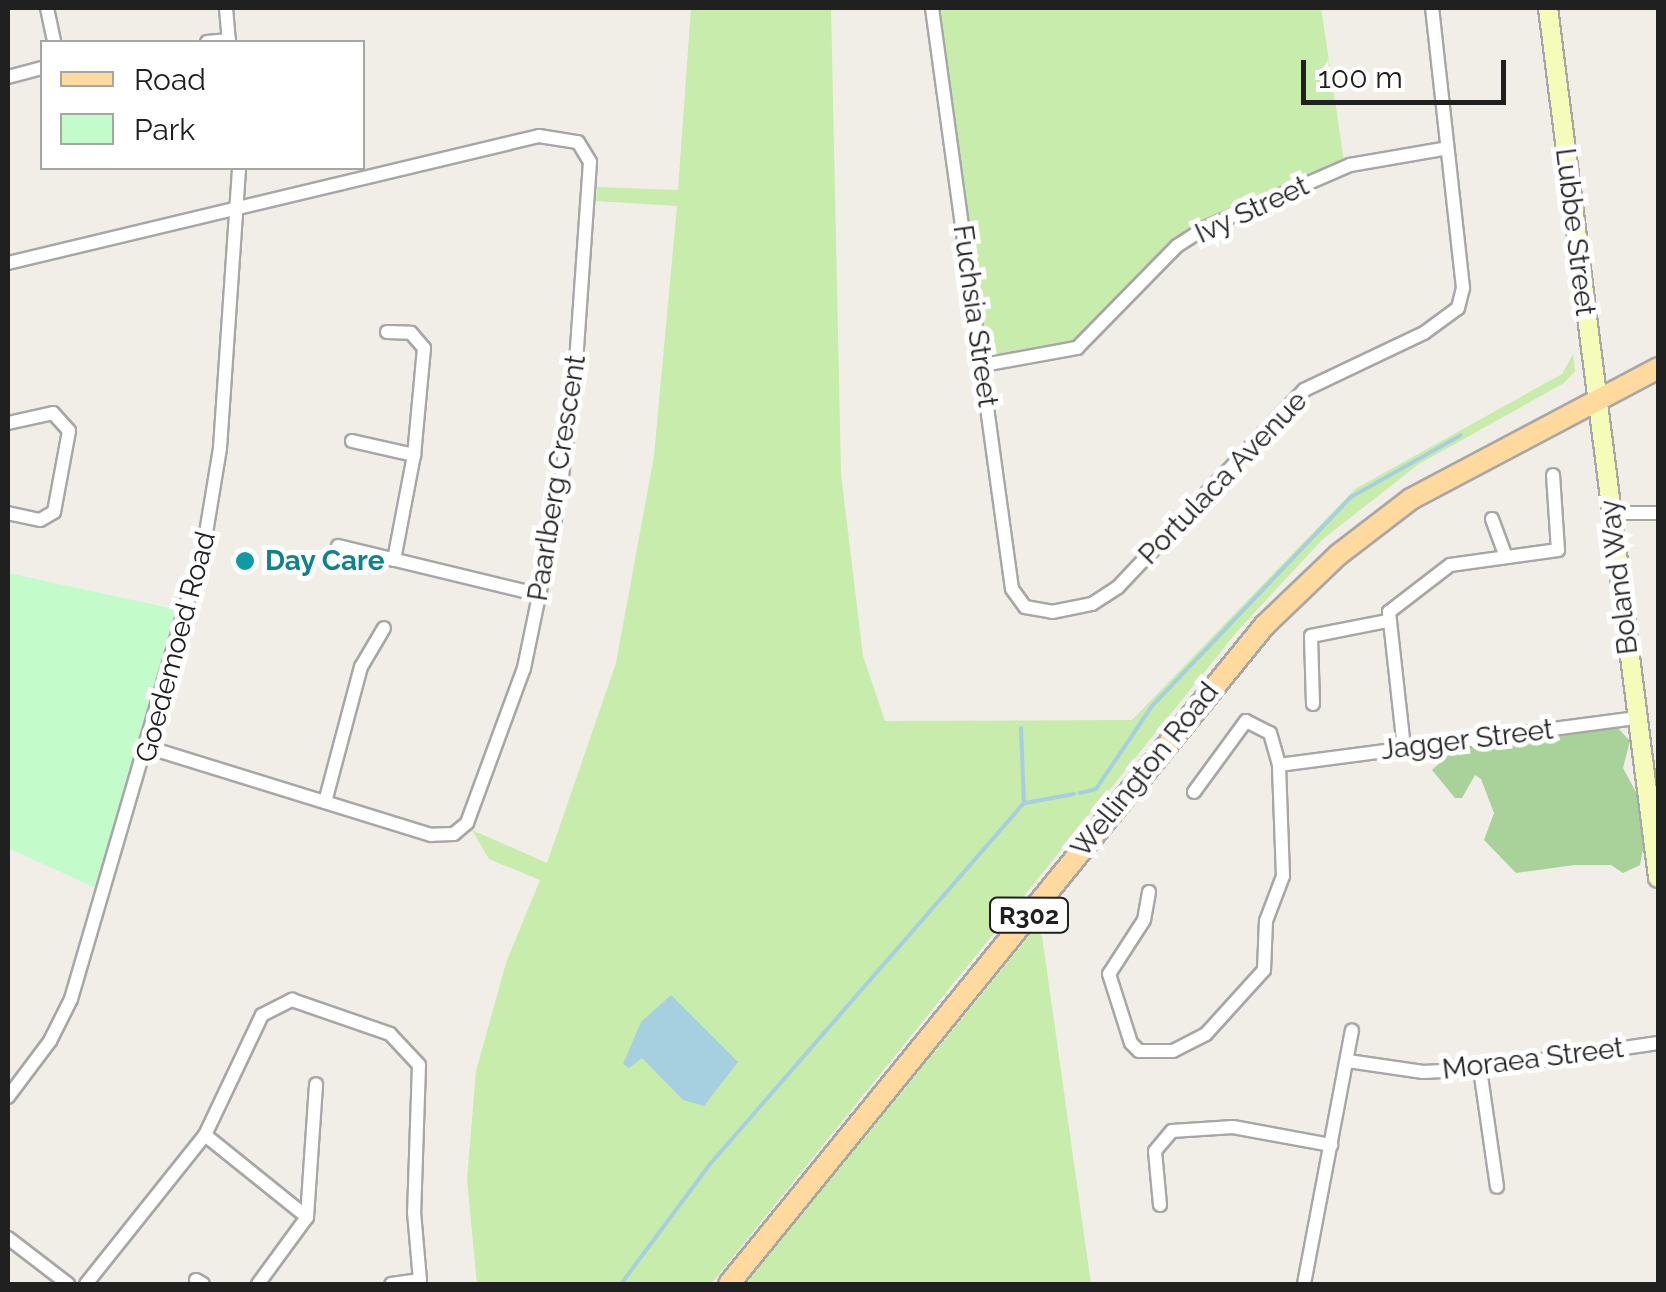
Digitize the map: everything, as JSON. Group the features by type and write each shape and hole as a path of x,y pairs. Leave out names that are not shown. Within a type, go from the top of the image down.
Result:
{"main road":[{"name":"Wellington Road","path":"730,1284 1264,625 1338,555 1411,499 1597,396 1658,368"}],"street":[{"path":"48,8 54,40"},
{"path":"226,8 229,40"},
{"name":"Fuchsia Street","path":"932,8 1012,589 1038,612"},
{"name":"Portulaca Avenue","path":"1038,612 1102,598 1290,402 1452,315 1463,288 1443,149 1432,8"},
{"name":"Lubbe Street","path":"1548,8 1597,396"},
{"path":"8,77 40,69"},
{"name":"Paarlberg Crescent","path":"150,748 439,836 464,827 507,727 540,596 574,391 591,173 586,150 567,137 539,136 238,210"},
{"name":"Ivy Street","path":"982,364 1077,348 1178,246 1205,228 1350,165 1443,149"},
{"name":"Goedemoed Road","path":"8,1097 64,1015 150,748 214,497 239,170"},
{"path":"8,263 238,210"},
{"path":"386,332 416,336 424,348 414,454 394,560"},
{"name":"Boland Way","path":"1597,396 1658,878"},
{"path":"8,513 40,520 54,512 69,431 52,413 9,418"},
{"path":"352,442 414,454"},
{"path":"1404,748 1388,621 1393,607 1441,569 1558,550 1553,475"},
{"path":"1612,513 1658,513"},
{"path":"1492,519 1506,557"},
{"path":"338,546 540,596"},
{"path":"1313,704 1311,636 1388,621"},
{"path":"325,802 361,667 384,628"},
{"name":"Jagger Street","path":"1278,765 1636,718"},
{"path":"1150,892 1144,920 1109,974 1131,1044 1140,1050 1173,1051 1206,1034 1264,970 1266,920 1283,876 1278,765 1270,733 1246,722 1194,792"},
{"path":"86,1284 205,1136 257,1023 275,1004 301,1001 390,1034 420,1069 414,1212 420,1282 391,1284"},
{"path":"1304,1284 1352,1030"},
{"name":"Moraea Street","path":"1348,1061 1424,1072 1480,1069 1658,1043"},
{"path":"1480,1069 1496,1187"},
{"path":"258,1284 308,1218 316,1084"},
{"path":"1160,1205 1155,1150 1172,1130 1232,1126 1330,1145"},
{"path":"205,1136 308,1218"},
{"path":"8,1238 68,1284"}],"green space":[{"path":"691,8 831,8 841,474 863,656 885,721 1132,720 1355,489 1562,374 1573,354 1575,371 1564,383 1419,464 1323,539 1240,628 711,1284 477,1284 467,1180 476,1071 506,963 540,880 489,859 472,830 547,863 616,663 654,456 677,206 596,201 597,187 678,190"},
{"path":"939,8 1321,8 1344,161 1183,233 1072,345 995,356 984,341"},
{"path":"8,573 179,610 98,889 8,848"},
{"path":"1616,726 1630,741 1623,768 1637,794 1644,844 1640,865 1623,873 1611,865 1574,865 1516,873 1484,840 1494,813 1481,779 1475,775 1462,798 1455,798 1432,770 1458,746"},
{"path":"1035,929 1042,936 1091,1284 745,1284"}],"water":[{"path":"671,995 738,1062 704,1106 683,1100 642,1058 629,1068 623,1064 641,1022"}],"waterway":[{"path":"1080,793 1096,789 1152,706 1351,497 1461,435"},
{"path":"621,1284 711,1163 1024,803 1021,728"},
{"path":"1025,803 1074,794"}],"place":[{"name":"Day Care","path":"245,561"}]}
